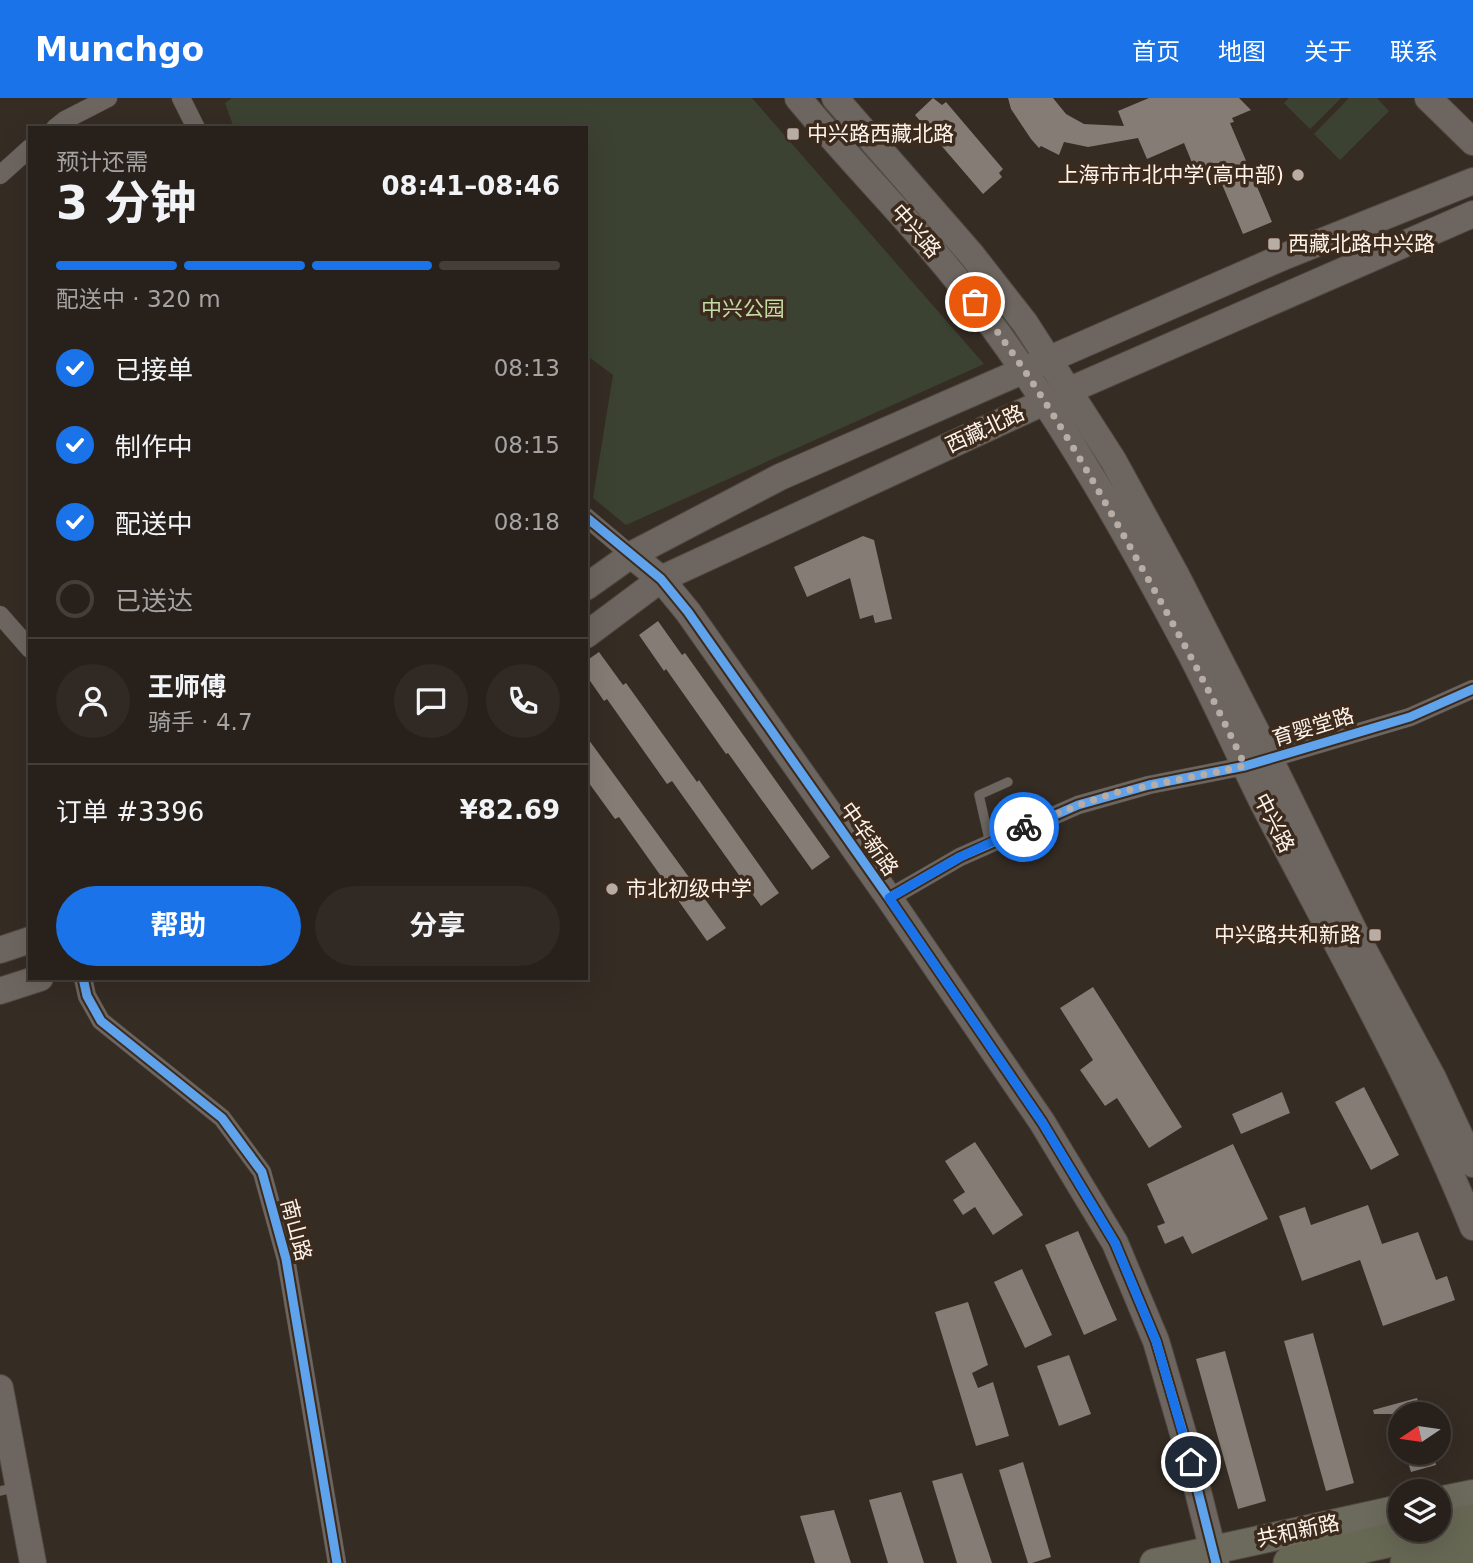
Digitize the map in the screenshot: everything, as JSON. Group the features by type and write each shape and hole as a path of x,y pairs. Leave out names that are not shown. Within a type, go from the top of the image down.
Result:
{"highway":[{"path":"1451,1526 1473,1521"},
{"path":"1290,1563 1388,1540"},
{"path":"1407,1563 1473,1549"}],"main road":[{"name":"中兴路","path":"798,98 949,269 988,319 1090,474 1188,649 1257,762 1360,943 1433,1078 1473,1164"},
{"name":"中兴路","path":"835,98 971,254 1049,358 1113,460 1175,573 1257,762 1425,1115 1473,1227"},
{"path":"1428,98 1473,142"},
{"name":"西藏北路","path":"588,586 631,555 780,477 1283,257 1473,181"},
{"name":"西藏北路","path":"588,634 661,579 1070,390 1473,214"},
{"name":"中华新路","path":"631,555 661,579 688,612 1042,1122 1115,1243 1156,1341 1214,1556"},
{"path":"0,950 28,941"},
{"path":"0,991 34,980"},
{"path":"0,1388 9,1489 33,1563"},
{"path":"1451,1498 1473,1493"},
{"name":"共和新路","path":"1154,1563 1214,1556 1388,1512"},
{"path":"1457,1563 1473,1562"}],"street":[{"path":"58,126 108,98"},
{"path":"181,98 195,126"},
{"path":"0,175 28,150"},
{"name":"中华新路","path":"588,519 631,555"},
{"path":"0,615 28,647"},
{"name":"育婴堂路","path":"889,898 960,857 1079,805 1114,793 1257,762 1410,717 1473,688"},
{"name":"南山路","path":"83,980 87,996 102,1021 222,1118 262,1172 286,1259 337,1563"}],"lane":[{"path":"990,843 979,795 1008,782"}],"green space":[{"name":"中兴公园","path":"232,98 752,98 984,364 626,525 593,498 613,375 588,356 588,126 233,126 225,103"},
{"path":"1289,98 1341,98 1310,129 1284,103"},
{"path":"1349,98 1377,98 1389,111 1340,160 1314,134"}],"building":[{"path":"933,98 942,105 946,102 1003,169 999,173 1002,177 983,194 915,115"},
{"path":"1008,98 1053,98 1066,114 1084,124 1124,126 1118,111 1149,98 1239,98 1251,110 1232,118 1234,122 1230,123 1272,222 1243,234 1213,163 1195,170 1184,143 1147,159 1138,138 1088,147 1064,142 1059,155 1041,146 1039,148 1011,109"},
{"path":"863,536 874,540 892,619 875,623 873,615 860,619 850,578 807,597 794,567"},
{"path":"658,621 682,655 685,653 830,857 812,870 639,635"},
{"path":"599,652 623,685 626,683 779,893 761,906 672,781 667,784 607,699 604,701 588,678 588,660"},
{"path":"588,739 726,928 707,941 619,817 615,819 588,782"},
{"path":"1093,987 1182,1127 1149,1148 1117,1098 1105,1106 1080,1070 1093,1060 1060,1008"},
{"path":"1364,1087 1399,1155 1371,1170 1335,1102"},
{"path":"1282,1092 1290,1113 1241,1134 1232,1114"},
{"path":"975,1142 1023,1215 993,1235 975,1207 963,1215 953,1200 965,1192 945,1161"},
{"path":"1233,1144 1268,1219 1192,1254 1183,1236 1165,1244 1157,1226 1165,1223 1147,1184"},
{"path":"1368,1205 1382,1244 1418,1232 1436,1280 1447,1276 1455,1300 1383,1326 1360,1260 1302,1281 1279,1216 1305,1207 1311,1225"},
{"path":"1078,1231 1117,1320 1084,1335 1045,1245"},
{"path":"1022,1269 1052,1335 1025,1348 994,1282"},
{"path":"968,1302 988,1365 972,1373 978,1388 993,1382 1009,1436 976,1446 935,1312"},
{"path":"1313,1333 1354,1483 1326,1491 1284,1341"},
{"path":"1225,1351 1266,1501 1238,1509 1196,1359"},
{"path":"1069,1355 1091,1414 1059,1426 1037,1366"},
{"path":"1417,1398 1418,1402 1402,1402"},
{"path":"1388,1406 1388,1414 1374,1414 1373,1410"},
{"path":"1023,1462 1051,1557 1032,1563 1028,1563 999,1470"},
{"path":"1409,1465 1436,1465 1411,1472"},
{"path":"962,1473 992,1563 957,1563 932,1481"},
{"path":"901,1492 924,1563 888,1563 869,1500"},
{"path":"834,1510 851,1563 815,1563 800,1516"}],"cycle path":[{"path":"588,519 661,579 688,612 1042,1122 1115,1243 1156,1341 1185,1440 1216,1563"},
{"path":"889,898 960,857 1078,805 1149,785 1245,766 1410,717 1473,689"},
{"path":"83,980 87,996 101,1021 222,1118 262,1172 286,1259 337,1563"}],"way so far":[{"path":"975,302 1023,370 1090,474 1188,649 1245,766 1114,793 1024,827"}],"place":[{"name":"中兴路西藏北路","path":"793,134"},
{"name":"上海市市北中学(高中部)","path":"1298,175"},
{"name":"西藏北路中兴路","path":"1274,244"},
{"name":"市北初级中学","path":"612,889"},
{"name":"中兴路共和新路","path":"1375,935"}],"route":[{"path":"1024,827 960,857 889,898 1042,1122 1115,1243 1156,1341 1191,1462"}]}
